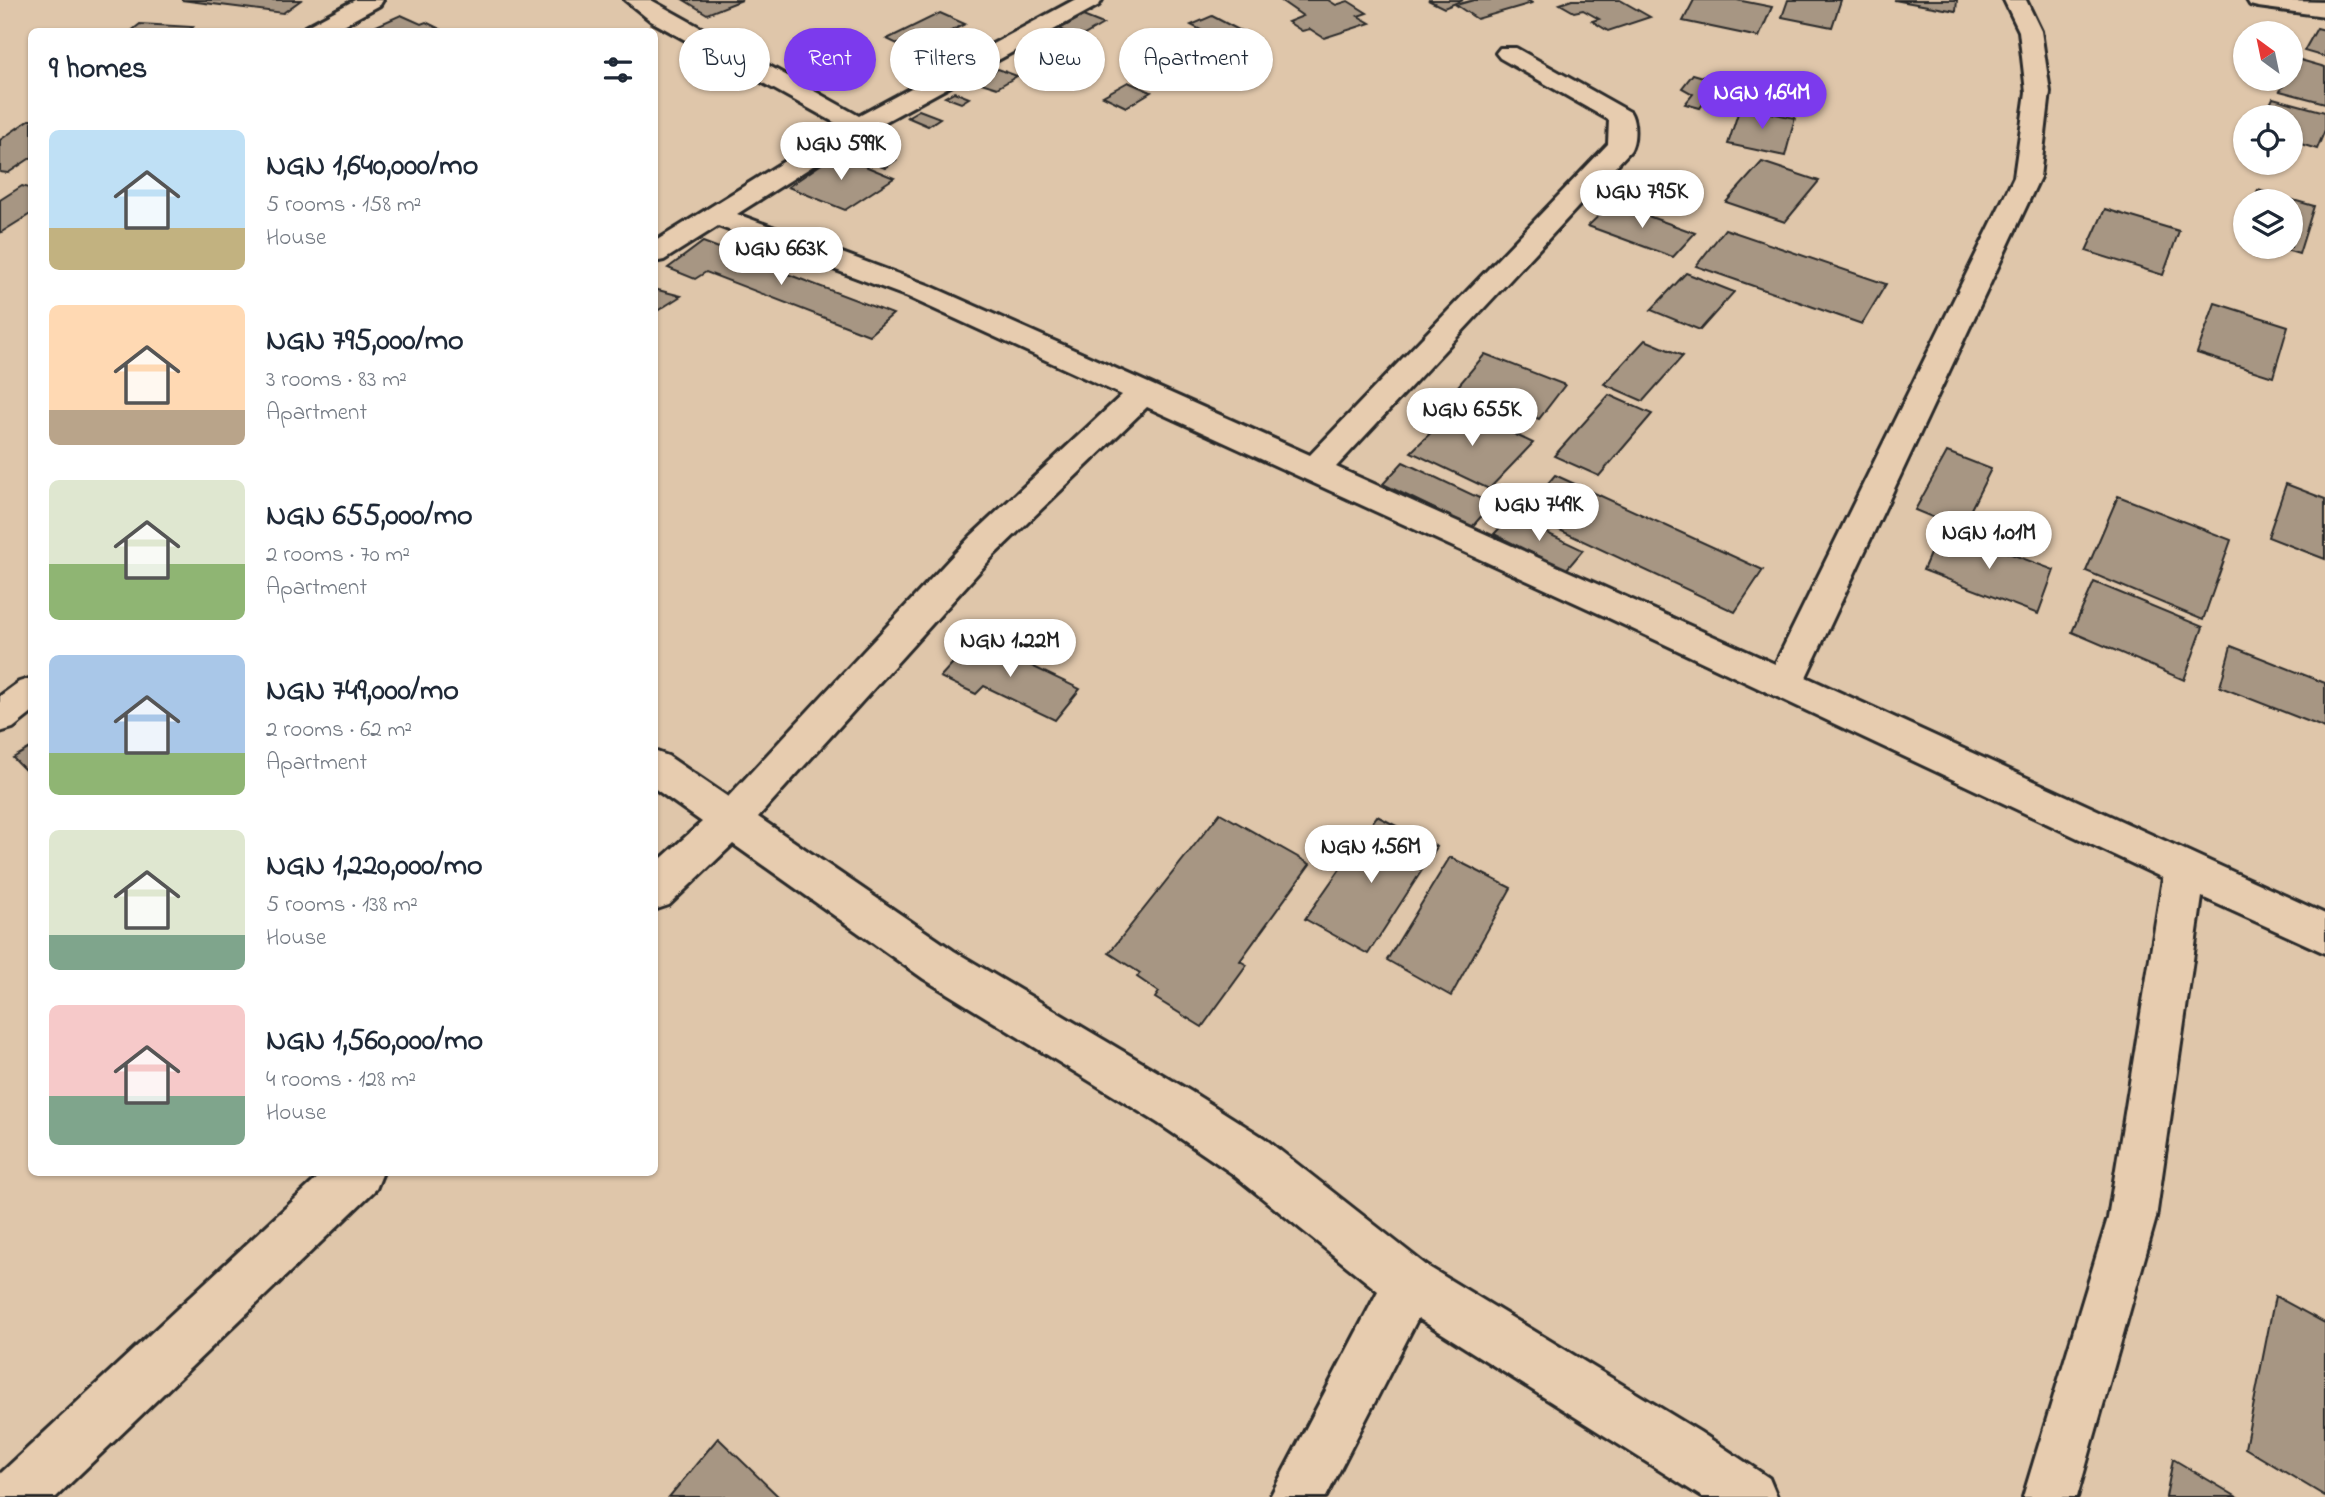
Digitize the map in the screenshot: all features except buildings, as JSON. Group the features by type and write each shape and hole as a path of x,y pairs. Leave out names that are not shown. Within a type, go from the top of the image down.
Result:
{"street":[{"path":"320,28 372,0"},
{"path":"636,0 659,16 859,126"},
{"path":"658,252 859,126 1091,0"},
{"path":"1784,684 2027,177 2038,92 2030,31 2015,0"},
{"path":"2258,0 2325,9"},
{"path":"1314,470 1621,146 1621,117 1508,53"},
{"path":"717,216 918,291 1784,684 2325,934"},
{"path":"658,888 731,820 982,545 1143,393"},
{"path":"0,717 28,695"},
{"path":"658,770 939,965 1174,1107 1247,1155 1409,1284 1670,1444 1749,1497"},
{"path":"2050,1497 2132,1218 2185,869"},
{"path":"16,1497 355,1176"},
{"path":"1297,1497 1409,1284"}]}
